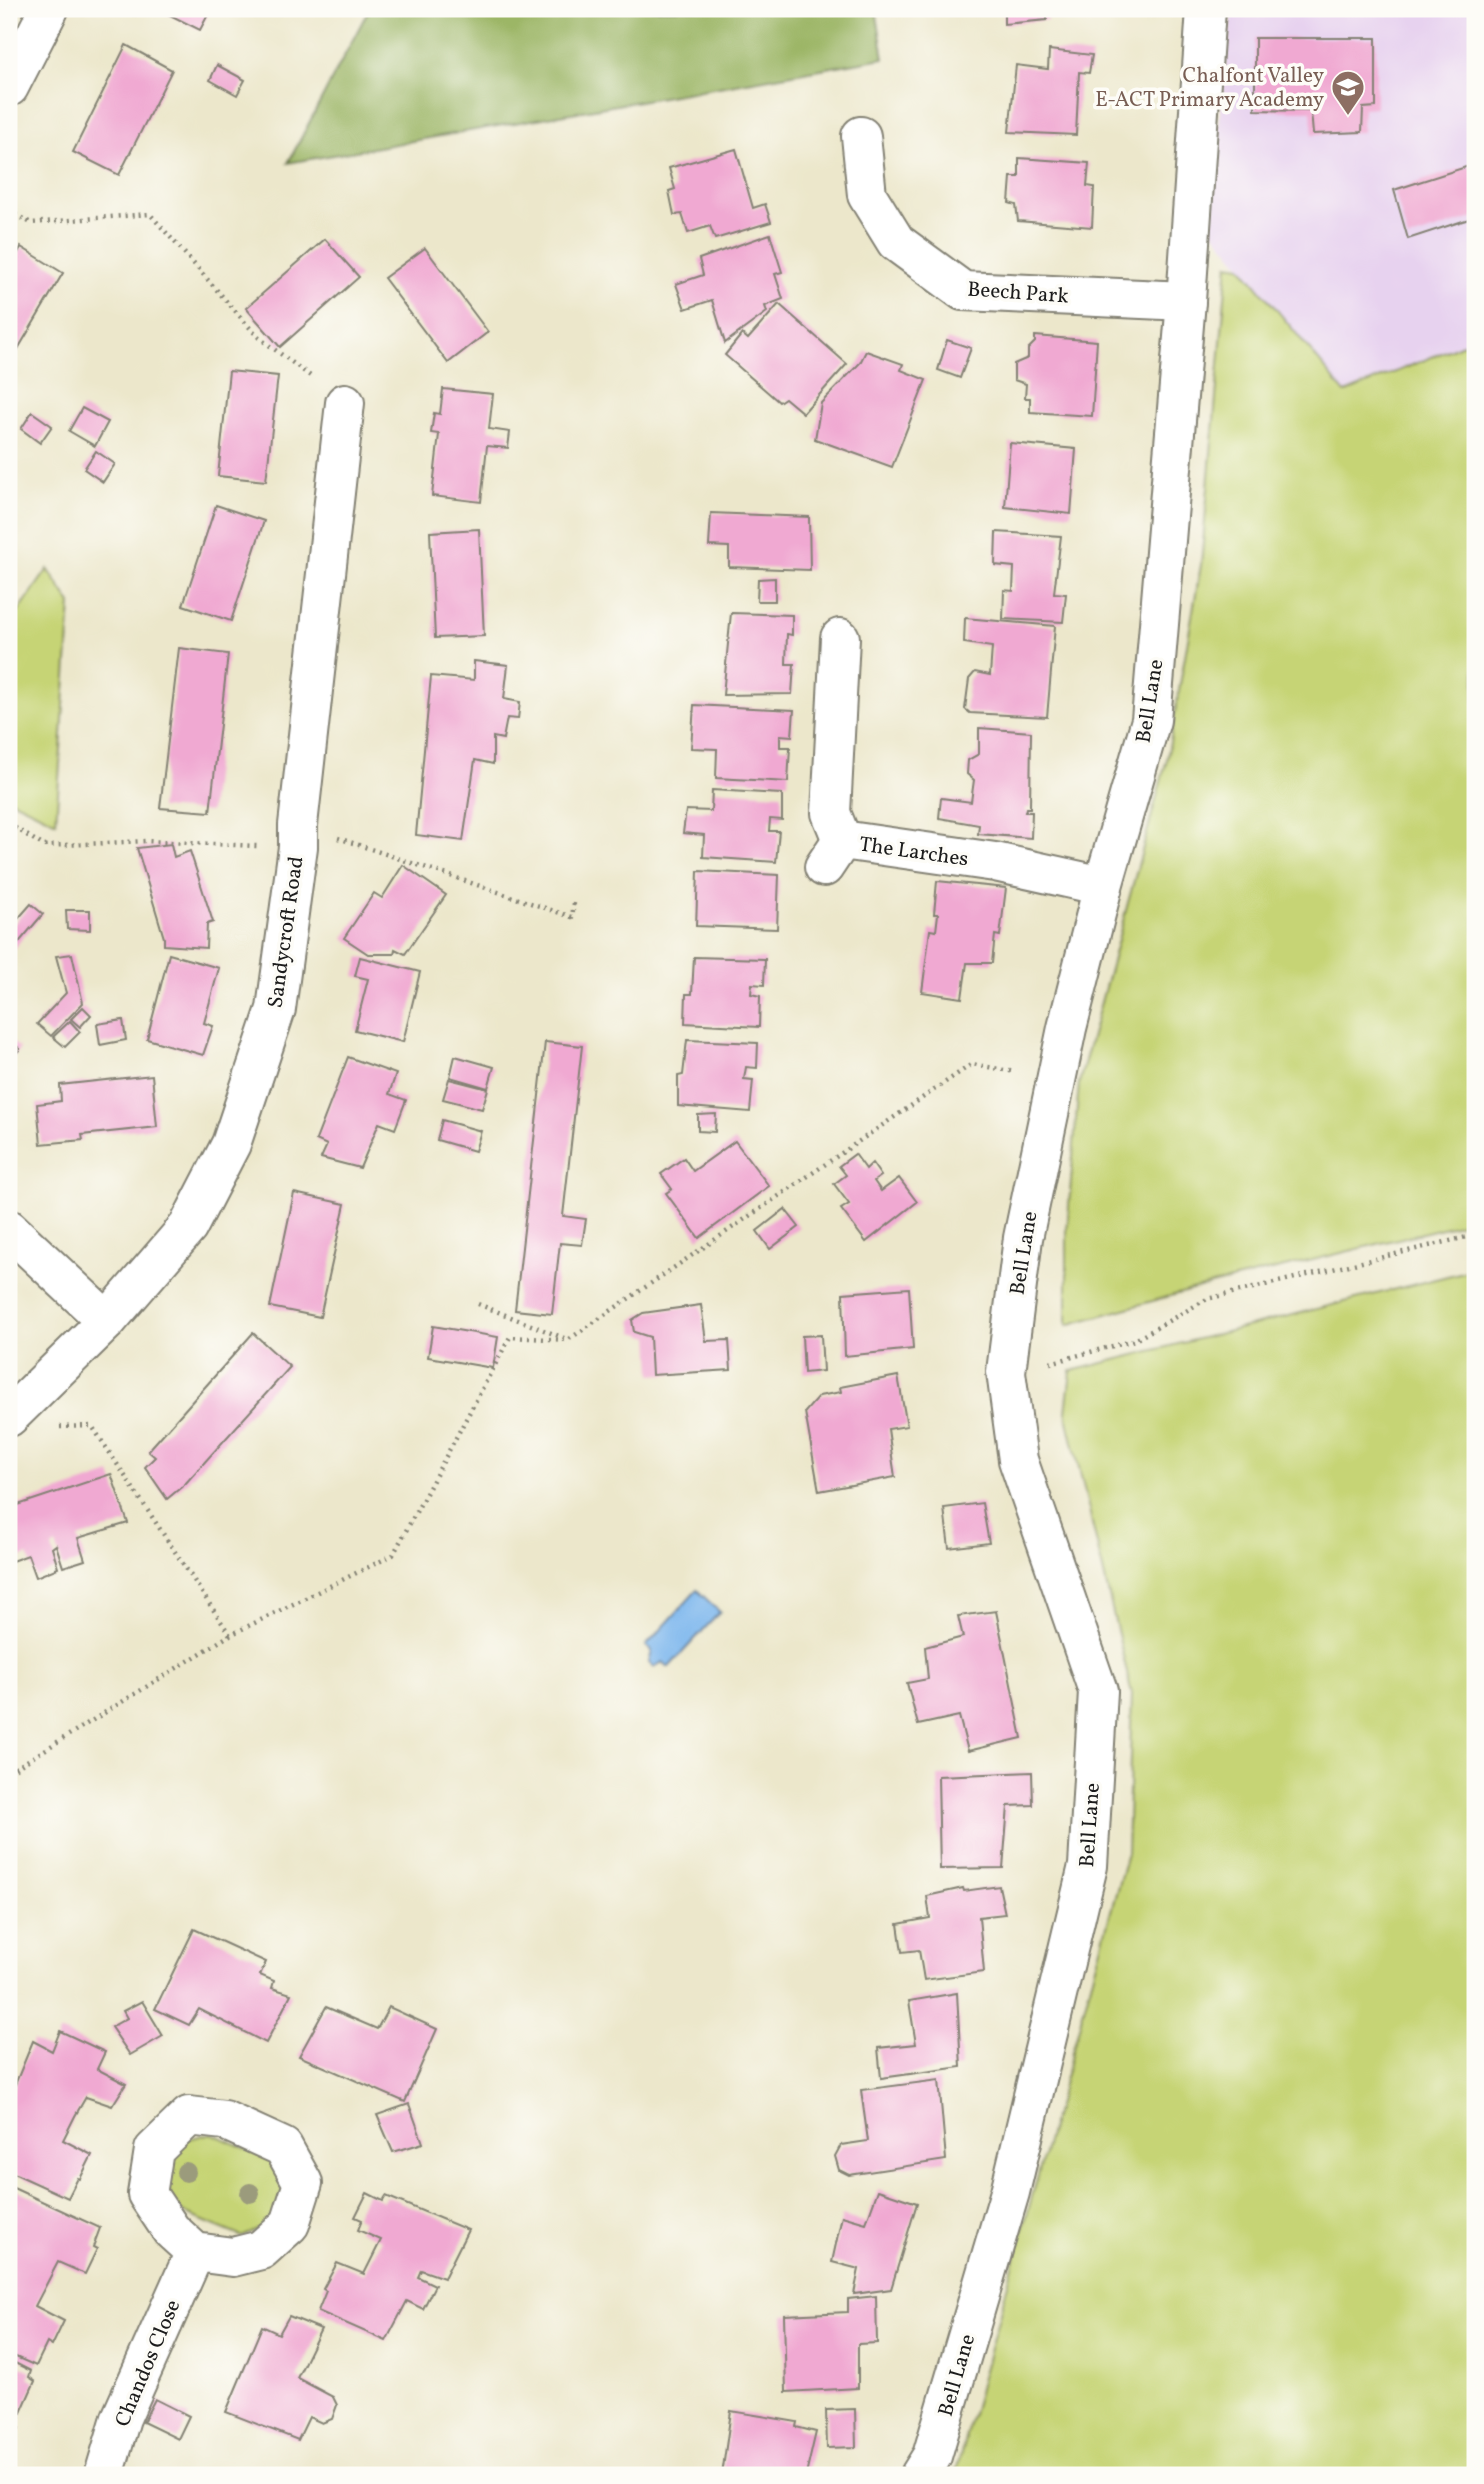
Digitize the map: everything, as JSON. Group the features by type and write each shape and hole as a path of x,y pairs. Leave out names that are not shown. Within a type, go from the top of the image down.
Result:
{"street":[{"path":"9,87 50,9"},
{"name":"Bell Lane","path":"920,2475 932,2456 1010,2192 1088,1866 1098,1691 1018,1460 1006,1372 1023,1238 1067,1028 1103,886 1151,720 1186,302 1206,9"},
{"name":"Beech Park","path":"860,136 867,195 896,243 963,291 1186,302"},
{"name":"Sandycroft Road","path":"9,1417 107,1321 188,1227 230,1144 276,1009 298,836 345,403"},
{"name":"The Larches","path":"840,638 831,813 833,854 995,862 1103,886"},
{"path":"9,1229 107,1321"},
{"name":"Chandos Close","path":"104,2475 121,2418 195,2252"}],"path":[{"path":"9,211 31,223 150,214 258,337 345,403"},
{"path":"9,824 44,846 298,836 572,917 574,903"},
{"path":"9,1772 230,1635 393,1555 510,1337 568,1340 972,1064 1015,1072"},
{"path":"1069,1358 1135,1340 1207,1298 1475,1235"},
{"path":"478,1304 568,1340"},
{"path":"92,1426 230,1635"}],"shaded area":[{"name":"Chalfont Valley E-ACT Primary Academy","path":"1232,9 1475,9 1475,338 1344,392 1208,225"}],"green space":[{"path":"369,9 876,9 884,58 288,163"},
{"path":"1228,264 1241,266 1345,393 1475,339 1475,1220 1199,1288 1067,1325 1067,1230 1079,1083 1167,759 1201,565"},
{"path":"48,569 71,604 56,822 9,799 9,625"},
{"path":"1475,1269 1475,2475 955,2475 1127,1853 1132,1694 1066,1412 1071,1371"},
{"path":"211,2133 276,2162 286,2184 270,2225 242,2237 174,2209 163,2179 184,2140"}],"water":[{"path":"697,1590 720,1612 669,1667 663,1662 654,1667 649,1662 652,1651 646,1646"}],"building":[{"path":"158,9 211,9 200,30"},
{"path":"1004,9 1047,9 1047,20 1004,24"},
{"path":"1255,38 1376,38 1376,107 1363,108 1362,132 1313,134 1311,111 1255,110"},
{"path":"126,45 172,70 119,175 73,152"},
{"path":"1049,50 1092,55 1089,73 1079,72 1076,135 1009,132 1016,65 1048,69"},
{"path":"217,65 245,80 237,95 210,80"},
{"path":"736,149 753,208 765,204 771,222 715,239 710,226 688,233 682,214 674,215 669,191 675,189 669,168"},
{"path":"1019,158 1089,163 1087,186 1094,187 1092,227 1018,221 1016,205 1009,203 1011,177 1019,177"},
{"path":"1475,164 1475,217 1408,239 1394,190"},
{"path":"770,234 782,272 775,274 783,299 765,306 767,312 725,343 712,300 685,309 676,284 703,275 699,259"},
{"path":"325,239 359,277 280,347 246,308"},
{"path":"21,247 63,273 9,364 9,269"},
{"path":"425,248 488,332 448,363 384,278"},
{"path":"779,304 847,364 803,413 785,398 779,402 725,355 742,334 748,339"},
{"path":"1035,336 1097,341 1092,416 1030,412 1030,398 1025,398 1026,384 1014,380 1014,364 1028,358 1028,349 1035,342"},
{"path":"947,340 971,348 960,378 938,370"},
{"path":"866,351 903,364 901,370 926,380 892,467 815,439 821,403 860,363"},
{"path":"229,371 278,376 266,481 218,476"},
{"path":"443,389 493,394 489,429 510,432 508,448 487,446 481,502 432,496 439,434 431,433 434,413 440,414"},
{"path":"82,408 108,422 95,446 69,431"},
{"path":"32,412 52,426 40,443 21,429"},
{"path":"1010,443 1076,449 1071,514 1005,507"},
{"path":"96,451 115,464 103,482 84,469"},
{"path":"216,505 264,521 231,621 183,605"},
{"path":"711,513 809,517 810,570 729,567 729,547 709,546"},
{"path":"479,529 484,636 435,638 430,532"},
{"path":"996,532 1061,536 1054,593 1066,594 1063,622 1003,619 1004,590 1013,591 1014,567 995,565"},
{"path":"775,578 775,601 757,601 758,579"},
{"path":"731,613 792,615 792,635 787,634 786,664 794,664 792,694 723,695"},
{"path":"965,618 1055,626 1047,717 970,713 965,709 969,679 975,672 990,675 992,647 964,643"},
{"path":"179,648 228,654 210,812 160,808"},
{"path":"474,661 508,665 504,699 520,702 518,719 507,718 503,739 493,737 493,764 475,760 463,841 416,835 431,676 474,680"},
{"path":"694,705 794,710 792,736 780,735 780,747 790,747 788,782 716,778 717,749 691,748"},
{"path":"979,728 1031,732 1030,808 1026,808 1025,812 1032,812 1031,838 978,834 979,825 939,818 941,798 971,802 974,780 967,774 968,760 979,754"},
{"path":"712,790 782,794 782,820 770,819 769,831 779,831 776,862 703,857 704,835 683,833 686,810 711,811"},
{"path":"171,844 174,857 190,851 213,922 207,924 206,948 164,945 137,848"},
{"path":"403,865 446,895 405,954 395,949 394,954 368,954 344,938 374,893 382,898"},
{"path":"698,871 779,875 777,929 696,926"},
{"path":"937,881 1006,888 1000,936 995,935 992,963 967,963 962,998 922,992 930,930 936,931 938,914 934,914"},
{"path":"31,904 43,914 9,954 9,929"},
{"path":"66,910 90,910 90,930 67,929"},
{"path":"72,954 83,1003 51,1036 37,1024 66,993 56,956"},
{"path":"169,954 219,968 204,1023 213,1026 203,1055 147,1039"},
{"path":"360,957 420,972 403,1042 355,1030 368,979 355,976"},
{"path":"694,957 765,959 764,985 752,984 751,994 760,996 759,1027 685,1023 686,994 692,994"},
{"path":"83,1007 91,1015 80,1027 71,1019"},
{"path":"123,1020 126,1040 100,1045 97,1024"},
{"path":"70,1021 80,1032 65,1047 53,1037"},
{"path":"9,1039 20,1049 9,1061"},
{"path":"687,1040 758,1043 757,1068 746,1067 744,1079 753,1080 750,1112 678,1106 678,1076 683,1075"},
{"path":"545,1042 582,1046 563,1216 586,1219 582,1245 560,1243 552,1314 515,1310"},
{"path":"455,1056 494,1067 488,1088 450,1077"},
{"path":"348,1057 396,1074 389,1094 406,1100 395,1129 379,1123 360,1168 321,1158 327,1145 316,1140"},
{"path":"152,1075 157,1127 82,1135 83,1140 41,1144 37,1104 61,1101 60,1085"},
{"path":"449,1079 488,1089 482,1109 443,1099"},
{"path":"716,1114 715,1132 698,1131 698,1115"},
{"path":"442,1120 481,1131 475,1151 437,1140"},
{"path":"735,1141 769,1186 699,1238 666,1193 672,1189 661,1174 684,1158 693,1171"},
{"path":"855,1154 866,1169 872,1163 881,1176 874,1181 881,1191 899,1178 917,1202 866,1242 841,1209 849,1204 834,1184 846,1175 839,1166"},
{"path":"294,1193 345,1204 320,1317 270,1307"},
{"path":"785,1209 799,1227 770,1249 757,1231"},
{"path":"909,1288 913,1349 845,1356 843,1293"},
{"path":"701,1305 706,1341 729,1340 731,1370 652,1375 650,1337 634,1332 632,1320 643,1313"},
{"path":"433,1326 498,1337 493,1368 428,1357"},
{"path":"253,1333 290,1367 185,1484 167,1499 145,1467 155,1457 148,1451"},
{"path":"821,1335 823,1371 804,1373 802,1336"},
{"path":"898,1376 907,1426 888,1429 895,1477 819,1491 805,1412 819,1396 841,1392 840,1387"},
{"path":"111,1474 128,1523 78,1538 85,1560 63,1567 56,1545 52,1548 58,1568 36,1577 28,1555 9,1562 9,1498 14,1496 18,1505"},
{"path":"982,1503 989,1543 949,1548 944,1508"},
{"path":"996,1611 1022,1738 968,1751 959,1716 918,1725 907,1683 928,1679 925,1647 963,1637 958,1616"},
{"path":"1032,1772 1033,1805 1008,1806 1003,1868 940,1869 938,1776"},
{"path":"999,1886 1005,1914 979,1917 984,1972 924,1980 919,1950 902,1952 898,1924 930,1918 927,1896 963,1888 964,1891"},
{"path":"194,1929 266,1962 260,1975 274,1981 272,1988 291,1994 266,2043 199,2009 189,2025 155,2009"},
{"path":"957,1993 961,2067 881,2078 878,2048 916,2044 909,2001"},
{"path":"142,2001 163,2036 130,2055 111,2027 127,2018 123,2011"},
{"path":"326,2007 377,2029 389,2007 437,2029 405,2102 299,2056"},
{"path":"60,2031 105,2052 97,2069 126,2084 112,2106 86,2097 75,2116 63,2140 92,2155 68,2198 9,2171 9,2099 33,2041 52,2051"},
{"path":"939,2080 946,2160 849,2175 839,2170 835,2156 841,2145 868,2141 861,2090"},
{"path":"409,2104 423,2143 393,2152 377,2115"},
{"path":"9,2186 100,2228 93,2247 97,2249 85,2274 58,2262 35,2306 64,2321 52,2346 47,2343 36,2366 9,2354"},
{"path":"878,2190 917,2203 891,2289 854,2294 859,2269 832,2262 842,2216 866,2223"},
{"path":"367,2193 383,2201 386,2196 468,2230 444,2278 421,2270 418,2277 435,2285 423,2309 407,2301 386,2341 318,2311 326,2291 323,2289 337,2263 364,2274 381,2240 358,2230 362,2220 355,2217"},
{"path":"876,2296 877,2343 858,2344 858,2388 786,2392 784,2315 848,2312 848,2299"},
{"path":"289,2316 321,2329 297,2378 333,2397 337,2405 332,2419 322,2423 309,2417 298,2440 226,2412 262,2326 279,2334"},
{"path":"9,2360 31,2371 29,2377 35,2381 15,2426 19,2428 9,2450"},
{"path":"155,2399 189,2416 178,2439 143,2422"},
{"path":"855,2409 856,2447 827,2448 826,2410"},
{"path":"731,2411 797,2422 796,2427 816,2432 806,2475 722,2475"}],"place":[{"name":"Chalfont Valley E-ACT Primary Academy","path":"1348,117"}]}
